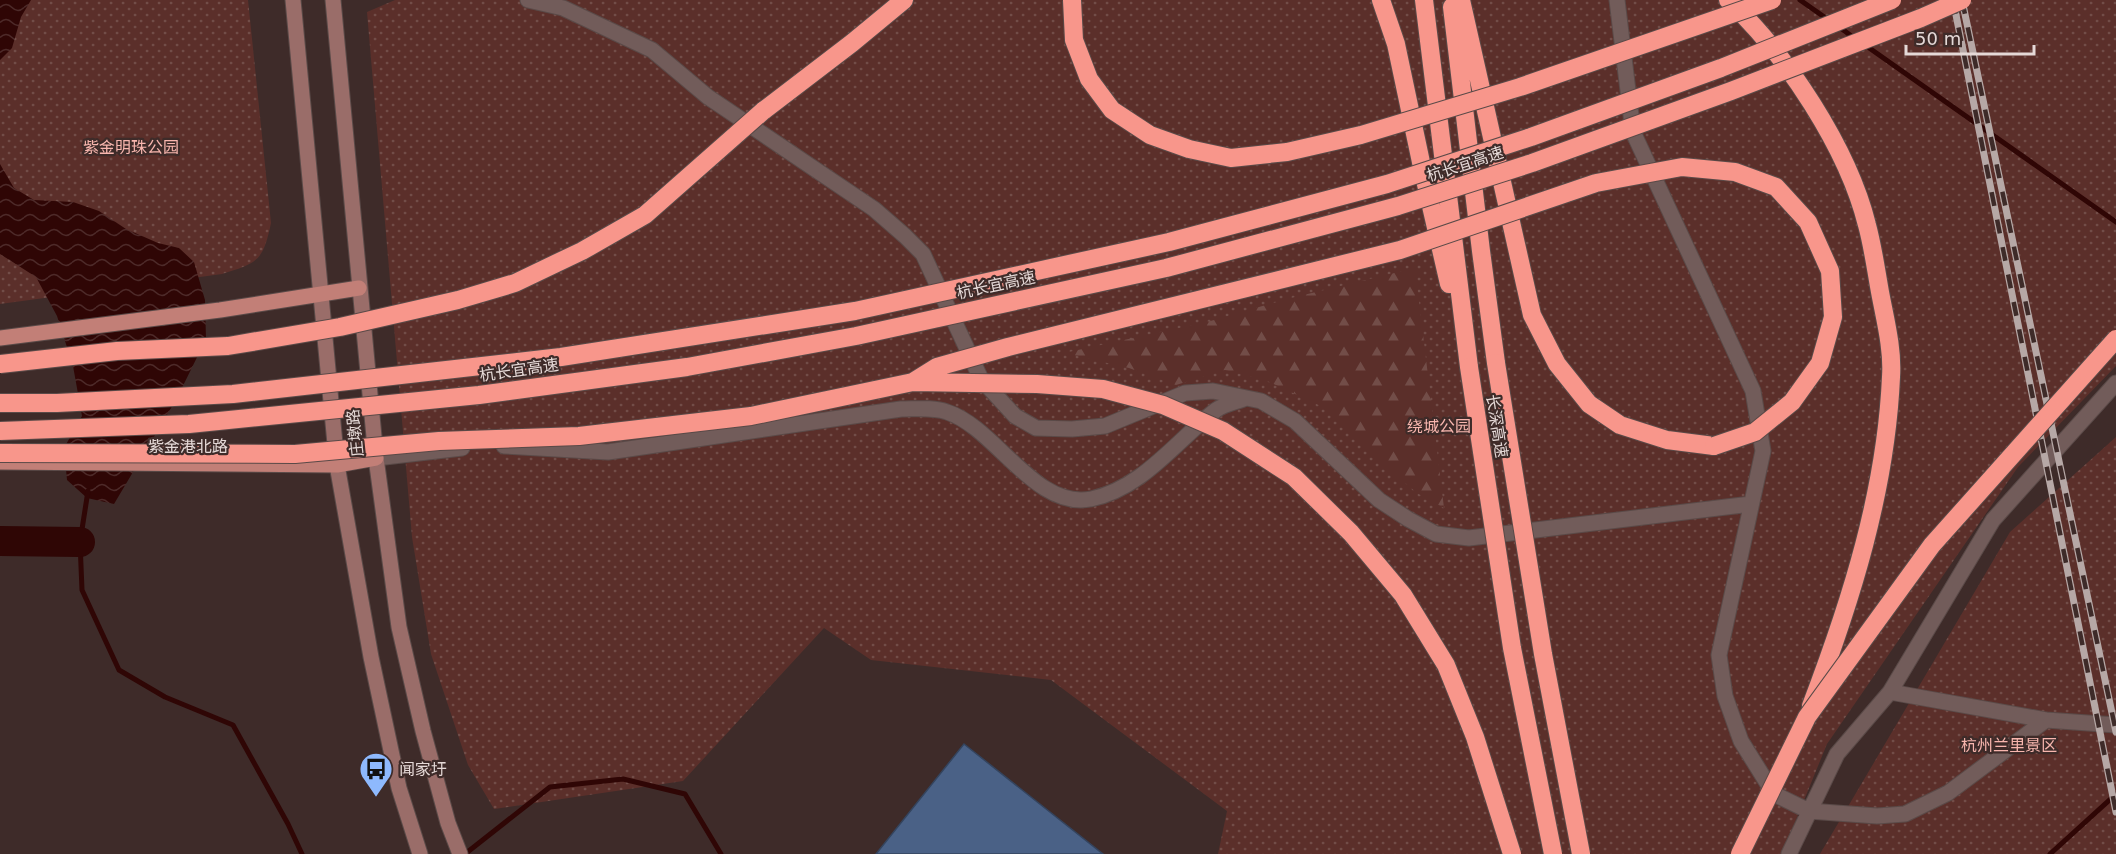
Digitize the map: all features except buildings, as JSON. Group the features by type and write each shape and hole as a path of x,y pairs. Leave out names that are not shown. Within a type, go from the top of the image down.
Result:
{"highway":[{"path":"852,43 885,0"},
{"path":"0,364 117,351 228,345 340,327 458,300 515,283 582,251 645,215 763,111 904,0"},
{"path":"1072,0 1074,40 1089,79 1112,110 1150,135 1189,149 1231,158 1287,152 1360,135 1520,87 1772,0"},
{"path":"1382,0 1396,44 1442,257 1465,341"},
{"name":"长深高速","path":"1424,0 1469,368 1512,648 1553,854"},
{"name":"长深高速","path":"1451,0 1496,363 1543,654 1581,854"},
{"path":"913,382 937,367 1008,347 1400,250 1596,183 1682,167 1735,172 1776,187 1808,222 1830,271 1833,318 1820,363 1792,402 1755,432 1714,446 1667,440 1620,425 1589,404 1557,364 1532,315 1461,0"},
{"path":"1728,0 1742,13 1783,62 1819,113 1848,173 1867,224 1887,326 1892,375 1878,484 1851,596 1807,717 1740,854"},
{"name":"杭长宜高速","path":"0,403 57,403 233,394 561,357 855,311 1169,242 1387,184 1554,129 1721,68 1892,0"},
{"name":"杭长宜高速","path":"0,431 189,424 479,395 687,367 902,326 1166,268 1398,206 1532,163 1720,95 1962,0"},
{"path":"1807,717 1932,545 2116,339"},
{"path":"0,453 295,454 439,441 579,436 751,416 913,382 1036,384 1103,389 1163,405 1223,431 1294,477 1351,533 1403,595 1446,665 1475,737 1512,854"}],"main road":[{"name":"庄墩路","path":"293,0 337,465 373,668 399,788 418,849"},
{"name":"庄墩路","path":"333,0 376,458 399,627 423,731 448,823 460,854"},
{"path":"0,338 220,310 359,288"},
{"name":"紫金港北路","path":"0,462 337,465 376,458"}],"street":[{"path":"528,0 563,8 652,50 708,97 874,209 923,254 981,379 1015,416 1036,428 1072,429 1105,426 1185,393 1213,391 1262,401 1295,421 1379,500 1407,519 1436,534 1469,538 1751,504"},
{"path":"1617,0 1633,132 1753,391 1762,451 1719,655 1725,696 1742,741 1774,795 1809,811 1877,816 1905,814 1948,793 2046,720"},
{"path":"1789,854 1837,754 1890,692 1993,520 2116,383"},
{"path":"376,458 480,446 608,452 902,408 927,409 947,412 971,424 1043,488 1065,498 1090,499 1119,489 1163,458 1218,409 1246,398"},
{"path":"1890,692 2046,720 2116,725"}],"green space":[{"name":"紫金明珠公园","path":"0,0 248,0 271,223 265,245 257,259 244,267 222,274 0,304"},
{"name":"绕城公园","path":"395,0 2116,0 2116,366 2018,467 1827,744 1782,854 1218,854 1227,811 1051,680 871,660 824,628 683,781 494,809 468,765 431,654 412,537 367,12"},
{"path":"1415,268 1444,508 1417,493 1371,454 1325,408 1265,380 1225,370 1176,385 1129,368 1064,353 1207,322 1287,299"},
{"name":"杭州兰里景区","path":"2116,437 2116,854 1820,854 2010,532"}],"water":[{"path":"0,0 31,0 21,17 12,48 0,60"},
{"path":"0,164 14,188 34,200 73,202 99,211 126,229 158,243 179,248 194,262 205,300 206,339 177,398 114,504 87,498 67,480 64,448 82,416 73,366 57,316 36,277 0,254"}],"waterway":[{"path":"1800,0 1830,21"},
{"path":"1838,26 1854,38"},
{"path":"1865,45 2116,222"},
{"path":"88,491 80,542 82,590 119,670 165,697 233,725 288,824 302,854"},
{"path":"0,541 80,542"},
{"path":"465,854 550,787 623,779 685,794 721,854"},
{"path":"2050,854 2116,794"}],"railway":[{"path":"1953,0 2116,812"},
{"path":"1962,0 2116,732"}],"place":[{"name":"闻家圩","path":"376,798"}]}
